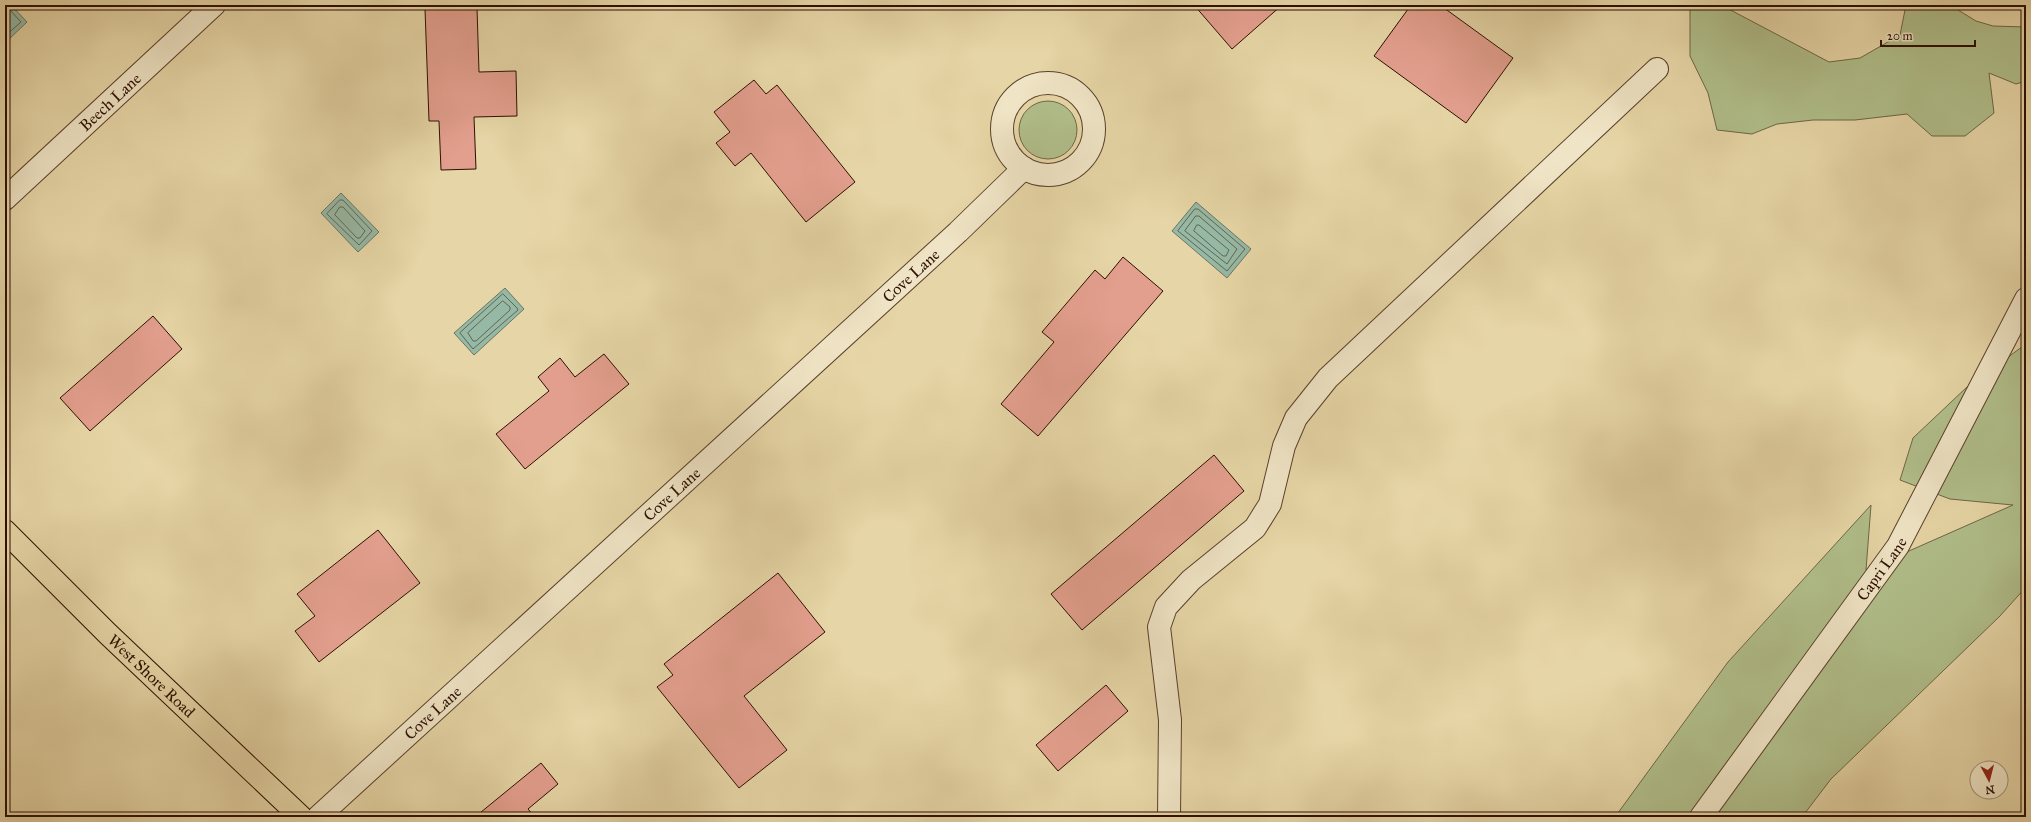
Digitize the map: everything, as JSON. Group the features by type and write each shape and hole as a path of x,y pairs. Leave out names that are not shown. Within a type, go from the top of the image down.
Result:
{"main road":[{"name":"West Shore Road","path":"5,531 114,640 301,817"}],"street":[{"name":"Beech Lane","path":"5,199 214,5"},
{"path":"1169,817 1170,720 1159,627 1166,607 1191,580 1254,528 1270,504 1284,446 1296,418 1328,378 1657,69"},
{"path":"1048,83 1063,86 1076,92 1087,104 1093,118 1094,134 1090,148 1081,161 1069,170 1054,175 1038,174 1024,168 1012,159 1005,146 1002,132 1003,117 1010,103 1020,92 1034,85 1048,83"},
{"name":"Cove Lane","path":"318,817 952,237 1024,168"},
{"name":"Capri Lane","path":"1701,817 1898,546 2026,299"}],"shaded area":[{"path":"1690,5 1723,6 1829,62 1860,58 1900,35 1906,5 1950,5 1976,21 1993,26 2026,27 2026,81 2016,84 1989,73 1994,113 1965,136 1932,136 1907,114 1855,120 1813,120 1777,124 1752,134 1717,130 1708,93 1690,56"},
{"path":"1042,101 1054,101 1069,109 1077,124 1077,136 1069,151 1054,159 1042,159 1027,151 1019,136 1019,124 1027,109"},
{"path":"2026,344 2026,587 2000,616 1831,779 1802,817 1615,817 1728,662 1871,505 1866,570 2013,505 1950,499 1900,480 1913,438 1967,387"}],"water":[{"path":"5,5 11,5 27,22 7,41 5,39"},
{"path":"341,193 379,232 358,252 321,213"},
{"path":"1196,202 1251,249 1227,278 1172,231"},
{"path":"505,288 524,309 474,355 454,333"}],"building":[{"path":"1194,5 1282,5 1232,49"},
{"path":"1411,5 1440,5 1513,58 1466,123 1374,56"},
{"path":"477,8 479,72 516,71 517,116 474,117 476,169 441,170 439,121 429,121 425,9"},
{"path":"754,80 766,94 777,85 855,182 806,222 751,153 735,166 716,143 730,132 714,112"},
{"path":"1123,257 1163,291 1038,436 1001,404 1054,342 1042,332 1095,270 1105,279"},
{"path":"153,316 182,349 90,431 60,398"},
{"path":"604,354 629,384 525,469 496,434 549,391 538,377 560,358 575,377"},
{"path":"1214,455 1244,491 1082,630 1051,594"},
{"path":"378,530 420,583 319,662 295,631 315,616 297,594"},
{"path":"778,573 825,632 744,696 787,750 739,788 657,687 673,675 664,664"},
{"path":"1106,685 1128,711 1058,771 1036,745"},
{"path":"541,763 558,784 528,809 535,817 475,817"}]}
